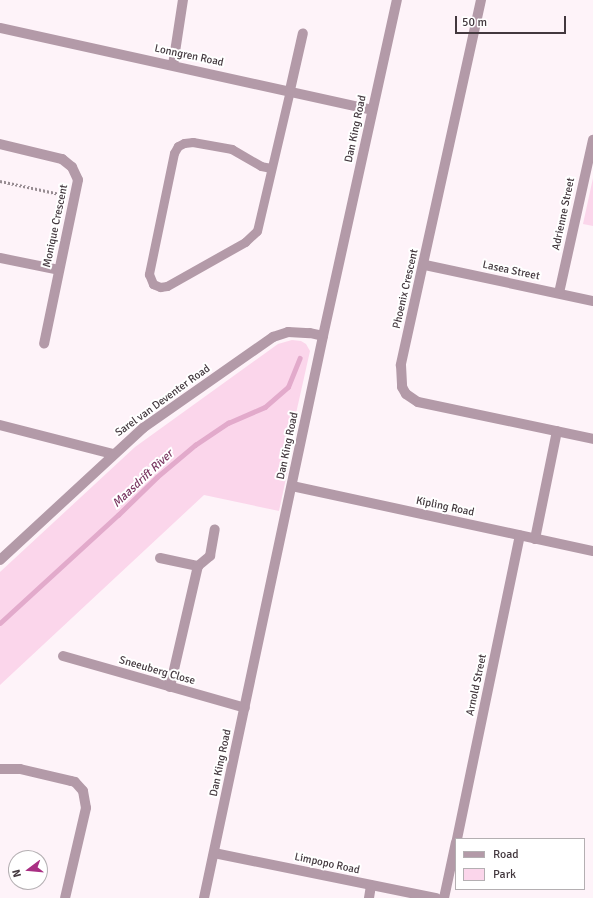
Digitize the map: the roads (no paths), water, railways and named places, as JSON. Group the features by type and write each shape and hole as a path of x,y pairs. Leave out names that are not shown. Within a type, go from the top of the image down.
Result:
{"street":[{"path":"173,65 183,0"},
{"name":"Dan King Road","path":"204,898 372,110 397,0"},
{"name":"Phoenix Crescent","path":"481,0 425,265 401,365 402,387 406,394 418,402 593,439"},
{"name":"Lonngren Road","path":"0,28 290,90 372,110"},
{"path":"290,90 303,33"},
{"name":"Adrienne Street","path":"559,293 593,140"},
{"name":"Monique Crescent","path":"0,144 55,156 68,162 76,173 78,180 76,197 44,344"},
{"path":"0,258 59,270"},
{"name":"Lasea Street","path":"425,265 593,301"},
{"name":"Sarel van Deventer Road","path":"0,560 113,454 143,428 273,337 288,332 310,333 324,336"},
{"path":"0,425 113,454"},
{"path":"535,539 557,431"},
{"name":"Kipling Road","path":"292,486 593,551"},
{"path":"170,687 198,566 210,556 215,529"},
{"name":"Arnold Street","path":"456,838 520,535"},
{"path":"160,558 198,566"},
{"name":"Sneeuberg Close","path":"63,656 245,708"},
{"path":"0,769 20,769 71,781 83,791 86,808 65,898"},
{"name":"Arnold Street","path":"444,898 455,845"},
{"name":"Limpopo Road","path":"214,853 436,898"},
{"path":"369,898 371,885"}],"lane":[{"path":"271,168 261,166 232,149 193,142 184,143 178,146 174,153 149,274 153,284 160,287 167,286 246,242 253,235 259,225 290,90"}],"waterway":[{"name":"Maasdrift River","path":"0,623 118,515 157,477 195,445 228,423 265,407 288,387 300,358"}]}
